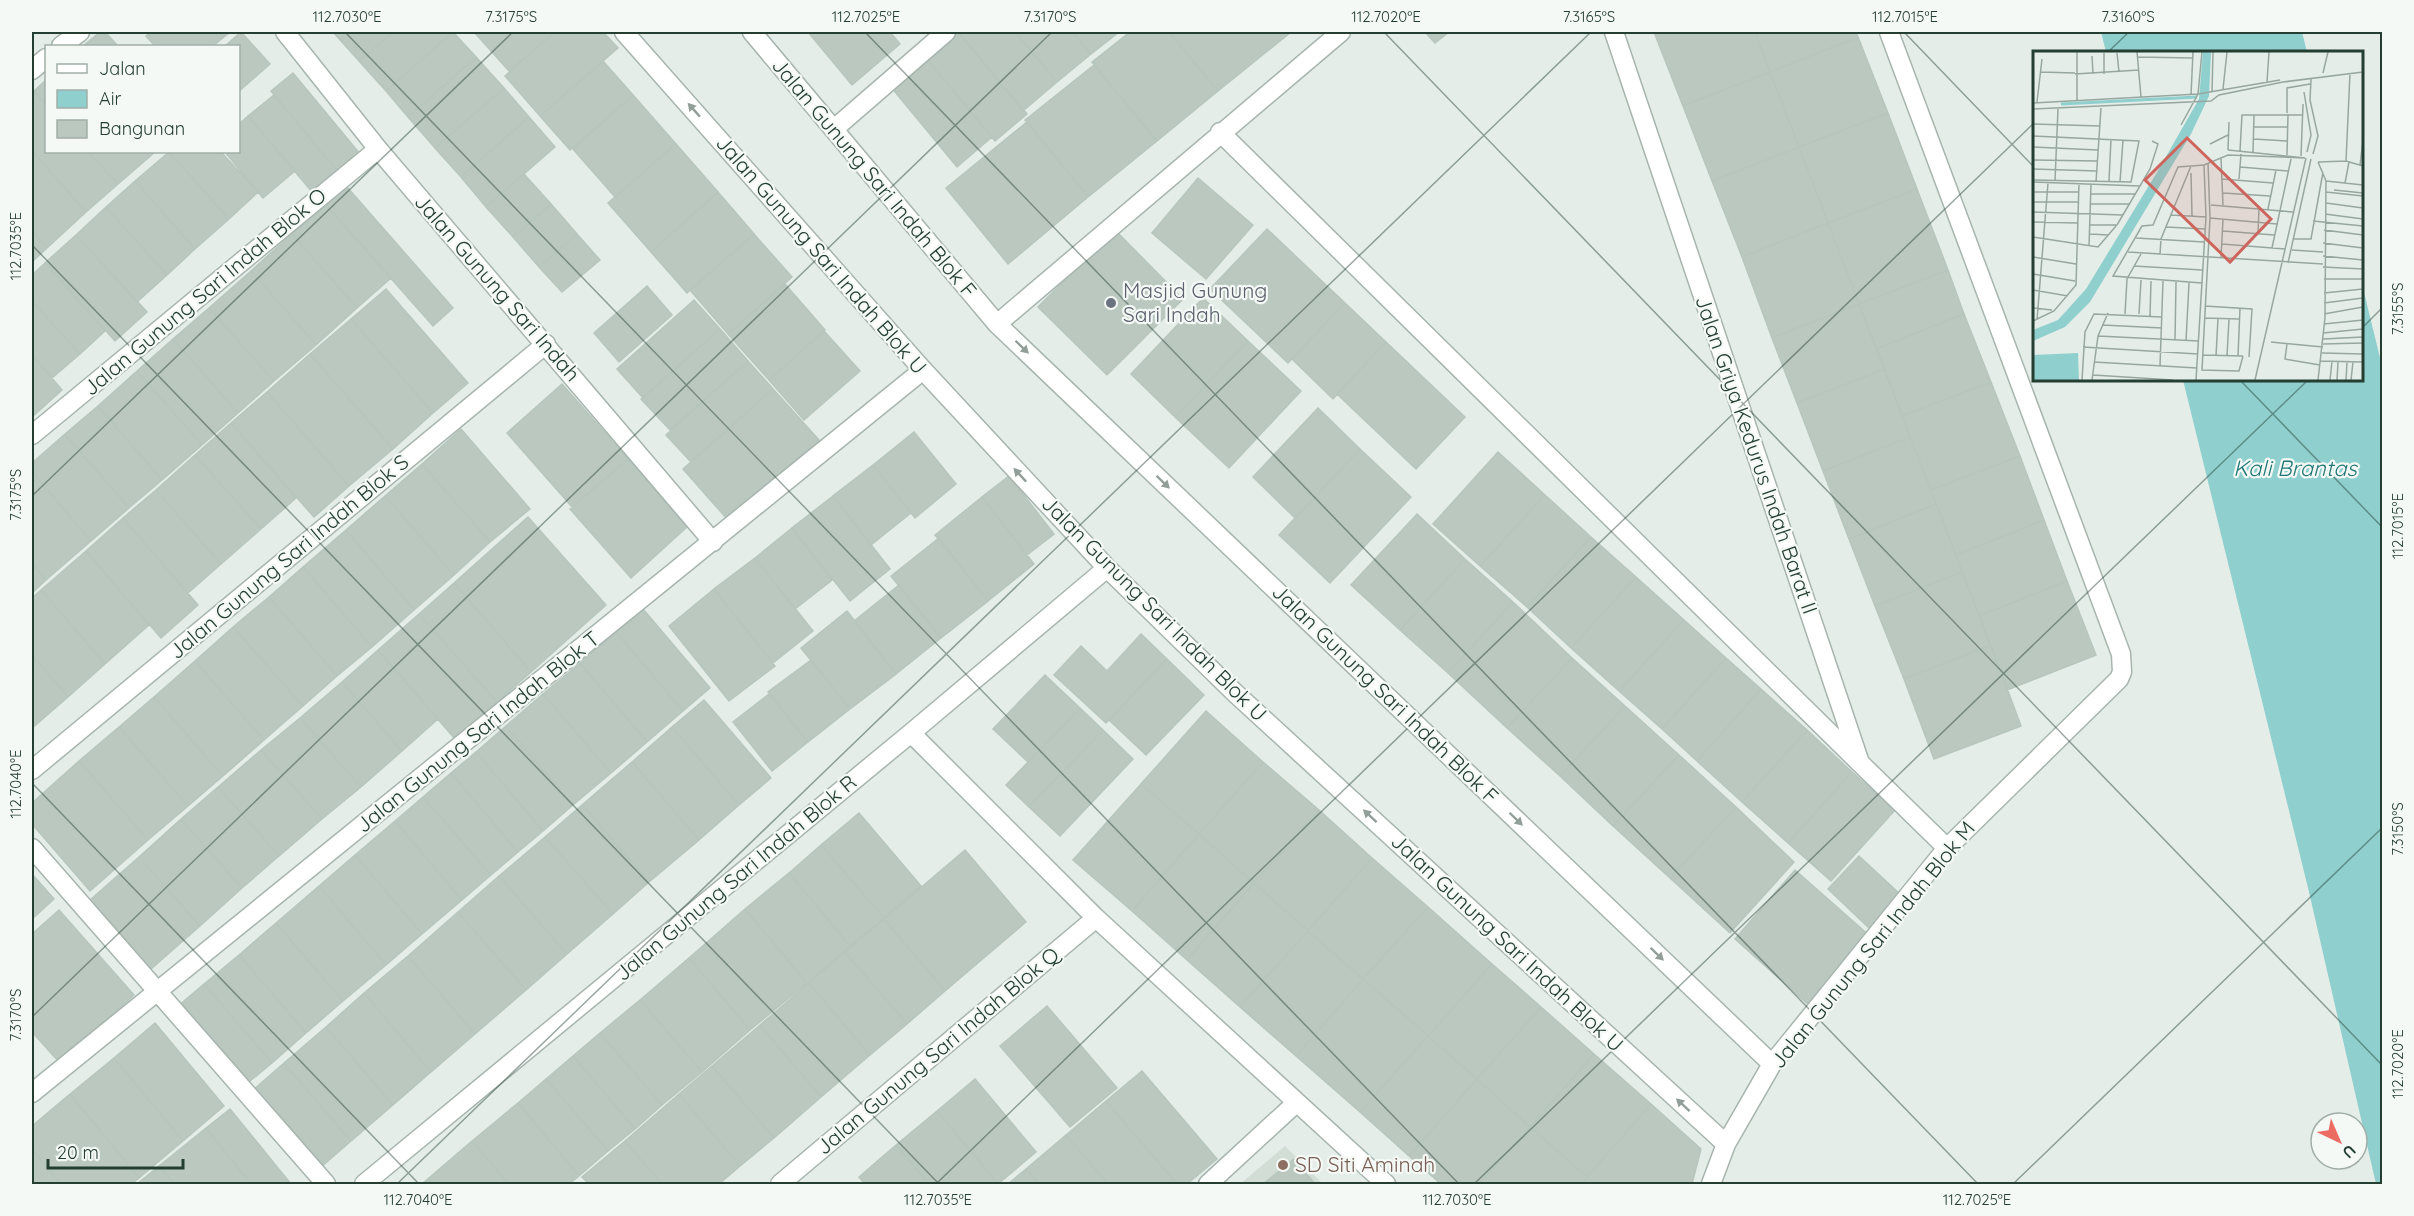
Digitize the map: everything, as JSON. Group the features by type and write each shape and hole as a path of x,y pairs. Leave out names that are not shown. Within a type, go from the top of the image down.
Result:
{"street":[{"path":"62,45 80,32"},
{"name":"Jalan Gunung Sari Indah","path":"285,32 378,149 713,542"},
{"name":"Jalan Gunung Sari Indah Blok U","path":"624,32 923,370 1107,568 1234,692 1726,1144"},
{"name":"Jalan Gunung Sari Indah Blok F","path":"752,32 997,324 1773,1064"},
{"path":"834,129 946,32"},
{"path":"997,324 1220,132 1341,32"},
{"name":"Jalan Griya Kedurus Indah Barat II","path":"1614,32 1860,763 1947,848"},
{"name":"Jalan Gunung Sari Indah Blok M","path":"1711,1185 1726,1144 1773,1064 1947,848 2119,679 2122,672 2121,654 1889,32"},
{"path":"32,70 45,59"},
{"path":"1220,132 1860,763"},
{"name":"Jalan Gunung Sari Indah Blok O","path":"32,435 378,149"},
{"name":"Jalan Gunung Sari Indah Blok S","path":"32,770 546,344"},
{"name":"Jalan Gunung Sari Indah Blok T","path":"32,1093 923,370"},
{"name":"Jalan Gunung Sari Indah Blok R","path":"364,1185 912,733 1107,568"},
{"path":"912,733 1096,918 1386,1185"},
{"path":"32,848 156,993 326,1185"},
{"name":"Jalan Gunung Sari Indah Blok Q","path":"780,1185 1096,918"},
{"path":"1208,1185 1296,1102"}],"shaded area":[{"name":"SD Siti Aminah","path":"1285,1146 1323,1184 1240,1184"}],"water":[{"path":"2101,32 2302,32 2307,51 2106,51"},
{"name":"Kali Brantas","path":"2363,288 2382,366 2382,1184 2376,1184 2369,1153 2369,1111 2359,1111 2309,892 2183,381 2363,381"}],"building":[{"path":"100,32 105,32 117,45 84,45"},
{"path":"151,32 230,32 214,45 154,45 146,36"},
{"path":"241,32 270,64 240,90 240,45 226,45"},
{"path":"333,32 393,32 359,61"},
{"path":"393,32 453,32 386,91 359,61"},
{"path":"453,32 476,57 408,117 386,91"},
{"path":"474,32 555,32 509,71"},
{"path":"555,32 603,32 618,48 540,116 505,76"},
{"path":"808,32 890,32 900,44 852,85"},
{"path":"958,32 1015,32 1057,82 1023,111"},
{"path":"958,32 1027,114 995,141 926,58"},
{"path":"1015,32 1072,32 1091,54 1057,82"},
{"path":"1072,32 1119,32 1091,54"},
{"path":"1130,32 1169,32 1218,91 1157,141 1092,62"},
{"path":"1169,32 1291,32 1218,91"},
{"path":"1425,32 1449,32 1435,43"},
{"path":"1654,32 1755,32 1770,72 1683,106"},
{"path":"1755,32 1856,32 1858,37 1770,72"},
{"path":"1858,37 1888,113 1799,147 1770,72"},
{"path":"476,57 504,88 435,148 408,117"},
{"path":"926,58 992,137 957,167 891,87"},
{"path":"603,61 633,95 570,150 540,116"},
{"path":"1094,65 1157,141 1088,197 1025,120"},
{"path":"1770,72 1799,147 1712,181 1683,106"},
{"path":"293,73 360,154 338,172 271,91"},
{"path":"45,81 45,104 34,91"},
{"path":"504,88 529,117 461,177 435,148"},
{"path":"34,91 45,104 45,153 89,153 118,184 86,212 32,151 32,94"},
{"path":"274,95 338,172 313,193 248,116"},
{"path":"633,95 676,144 615,197 573,149"},
{"path":"1888,113 1917,189 1828,223 1799,147"},
{"path":"248,116 295,171 263,198 226,153 240,153 240,123"},
{"path":"529,117 555,147 486,207 461,177"},
{"path":"1027,122 1088,197 1008,264 946,188"},
{"path":"676,144 718,192 651,252 608,203"},
{"path":"1799,147 1828,223 1742,257 1712,181"},
{"path":"32,151 86,212 47,248 32,231"},
{"path":"89,153 154,153 118,184"},
{"path":"170,153 222,153 258,192 229,219"},
{"path":"170,153 229,219 195,249 135,181"},
{"path":"524,174 551,204 513,237 486,207"},
{"path":"1198,178 1253,225 1206,279 1152,233"},
{"path":"135,181 195,249 167,275 106,207"},
{"path":"347,187 453,308 433,326 326,205"},
{"path":"1917,189 1948,270 1859,304 1828,223"},
{"path":"718,192 754,234 687,293 651,252"},
{"path":"551,204 577,234 539,267 513,237"},
{"path":"326,205 391,278 357,308 292,234"},
{"path":"106,207 167,275 137,302 76,235"},
{"path":"1828,223 1859,304 1772,338 1742,257"},
{"path":"1267,229 1345,303 1288,363 1210,289"},
{"name":"Masjid Gunung Sari Indah","path":"1115,230 1183,299 1107,375 1038,307"},
{"path":"32,231 47,248 32,262"},
{"path":"292,234 357,308 316,345 251,271"},
{"path":"577,234 600,260 562,292 539,267"},
{"path":"754,234 792,277 728,334 690,290"},
{"path":"76,235 147,312 115,341 45,263"},
{"path":"45,263 105,331 80,354 32,301 32,275"},
{"path":"1948,270 1964,314 1876,349 1859,304"},
{"path":"251,271 316,345 274,381 209,308"},
{"path":"785,284 825,330 769,380 728,334"},
{"path":"647,286 672,315 619,362 594,333"},
{"path":"386,289 468,383 433,413 351,319"},
{"path":"1203,298 1248,341 1175,417 1131,374"},
{"path":"694,300 720,329 643,398 617,369"},
{"path":"32,301 80,354 52,378 32,355"},
{"path":"1345,303 1386,342 1333,399 1292,359"},
{"path":"1859,304 1885,369 1797,403 1772,338"},
{"path":"209,308 274,381 238,413 173,339"},
{"path":"1964,314 1991,382 1902,416 1876,349"},
{"path":"351,319 433,413 393,449 310,354"},
{"path":"720,329 748,361 670,430 641,399"},
{"path":"824,331 860,371 804,420 769,380"},
{"path":"173,339 238,413 202,445 137,371"},
{"path":"1248,341 1301,391 1229,468 1175,417"},
{"path":"1386,342 1465,417 1416,469 1337,394"},
{"path":"310,354 393,449 349,486 267,392"},
{"path":"32,355 62,390 32,417"},
{"path":"748,361 773,389 691,462 666,435"},
{"path":"1885,369 1910,437 1823,471 1797,403"},
{"path":"137,371 202,445 162,480 98,406"},
{"path":"1991,382 2020,456 1931,490 1902,416"},
{"path":"562,384 628,459 572,507 507,433"},
{"path":"773,389 819,440 728,520 683,469"},
{"path":"267,392 349,486 314,517 231,423"},
{"path":"98,406 162,480 129,508 65,434"},
{"path":"1318,408 1360,449 1295,518 1253,477"},
{"path":"231,423 296,498 261,529 195,455"},
{"path":"461,429 530,509 490,542 422,464"},
{"path":"914,432 956,484 915,518 873,465"},
{"path":"65,434 129,508 91,541 32,472 32,463"},
{"path":"1910,437 1936,504 1849,539 1823,471"},
{"path":"1360,449 1411,497 1330,583 1279,535"},
{"path":"1498,452 1545,495 1480,566 1433,524"},
{"path":"195,455 261,529 221,564 156,490"},
{"path":"2020,456 2044,520 1956,555 1931,490"},
{"path":"628,459 687,527 631,578 570,509"},
{"path":"422,464 490,542 454,575 385,496"},
{"path":"873,465 911,513 871,545 833,496"},
{"path":"32,472 91,541 46,580 32,563"},
{"path":"1009,476 1054,534 1027,555 982,497"},
{"path":"156,490 221,564 188,593 123,518"},
{"path":"1545,495 1591,537 1527,607 1480,566"},
{"path":"385,496 454,575 414,610 346,530"},
{"path":"833,496 890,569 850,601 792,528"},
{"path":"982,497 1034,564 988,601 935,535"},
{"path":"1936,504 1962,572 1875,606 1849,539"},
{"path":"1417,514 1465,559 1400,630 1351,585"},
{"path":"528,517 606,605 531,672 454,583"},
{"path":"123,518 198,605 161,638 86,551"},
{"path":"2044,520 2067,581 1979,616 1956,555"},
{"path":"792,528 832,580 795,609 755,558"},
{"path":"346,530 414,610 372,647 303,567"},
{"path":"1591,537 1636,577 1571,648 1527,607"},
{"path":"939,538 988,601 941,638 891,576"},
{"path":"86,551 149,625 105,664 41,590"},
{"path":"755,558 813,631 773,663 714,589"},
{"path":"1465,559 1513,602 1448,673 1400,630"},
{"path":"32,563 46,580 32,593"},
{"path":"303,567 372,647 337,676 269,597"},
{"path":"1962,572 1991,645 1904,679 1875,606"},
{"path":"1636,577 1684,620 1619,691 1571,648"},
{"path":"2067,581 2096,655 2007,690 1979,616"},
{"path":"454,583 531,672 497,702 419,614"},
{"path":"899,585 941,638 896,674 854,621"},
{"path":"714,589 775,666 729,701 669,626"},
{"path":"41,590 105,664 68,697 32,655 32,598"},
{"path":"269,597 337,676 303,706 233,627"},
{"path":"1513,602 1572,658 1507,728 1448,673"},
{"path":"643,609 710,688 683,711 616,632"},
{"path":"847,611 896,674 850,709 801,648"},
{"path":"419,614 497,702 455,739 378,650"},
{"path":"1684,620 1726,658 1662,729 1619,691"},
{"path":"233,627 303,706 264,740 195,661"},
{"path":"616,632 683,711 647,742 580,663"},
{"path":"1141,634 1167,659 1106,723 1054,675 1081,646 1107,671"},
{"path":"1991,645 2021,726 1934,759 1904,679"},
{"path":"378,650 438,719 402,751 342,682"},
{"path":"32,655 68,697 32,728"},
{"path":"1572,658 1625,706 1560,776 1507,728"},
{"path":"1726,658 1761,689 1697,761 1662,729"},
{"path":"1167,659 1204,695 1146,755 1109,720"},
{"path":"811,660 850,709 808,742 768,692"},
{"path":"195,661 264,740 223,776 154,697"},
{"path":"580,663 647,742 611,773 543,694"},
{"path":"1045,675 1080,708 1028,762 993,729"},
{"path":"342,682 402,751 361,787 300,718"},
{"path":"1761,689 1807,730 1742,802 1697,761"},
{"path":"543,694 611,773 573,805 506,726"},
{"path":"769,694 808,742 772,771 733,722"},
{"path":"154,697 223,776 188,806 119,727"},
{"path":"704,700 771,778 739,805 672,727"},
{"path":"1625,706 1679,755 1613,826 1560,776"},
{"path":"1080,708 1103,730 1029,807 1006,785"},
{"path":"1206,711 1263,762 1199,834 1141,784"},
{"path":"300,718 361,787 322,819 261,750"},
{"path":"506,726 573,805 543,831 476,752"},
{"path":"119,727 188,806 148,840 79,761"},
{"path":"672,727 739,805 699,840 632,762"},
{"path":"1103,730 1133,759 1060,836 1029,807"},
{"path":"1807,730 1852,772 1788,843 1742,802"},
{"path":"261,750 322,819 279,856 218,787"},
{"path":"476,752 543,831 518,852 451,773"},
{"path":"1679,755 1736,807 1670,878 1613,826"},
{"path":"79,761 148,840 90,891 32,824 32,803"},
{"path":"632,762 699,840 649,882 582,805"},
{"path":"1263,762 1319,810 1254,883 1199,834"},
{"path":"1852,772 1895,810 1831,881 1788,843"},
{"path":"451,773 518,852 491,875 423,797"},
{"path":"1141,784 1199,834 1132,911 1073,860"},
{"path":"218,787 279,856 242,888 181,819"},
{"path":"423,797 491,875 462,900 395,821"},
{"path":"582,805 649,882 613,914 545,837"},
{"path":"1736,807 1794,862 1730,933 1670,878"},
{"path":"1319,810 1372,858 1308,931 1254,883"},
{"path":"859,813 921,886 884,918 821,845"},
{"path":"181,819 242,888 200,926 139,857"},
{"path":"395,821 462,900 422,934 355,855"},
{"path":"1199,834 1254,883 1187,960 1132,911"},
{"path":"545,837 613,914 567,954 499,876"},
{"path":"821,845 884,918 850,946 789,873"},
{"path":"965,850 1026,922 945,991 884,919"},
{"path":"355,855 422,934 386,965 319,886"},
{"path":"1859,856 1901,895 1869,928 1828,889"},
{"path":"139,857 200,926 151,969 90,900"},
{"path":"1372,858 1428,907 1363,979 1308,931"},
{"path":"1795,870 1871,937 1810,1006 1735,939"},
{"path":"789,873 850,946 807,983 745,909"},
{"path":"32,874 54,899 32,919"},
{"path":"499,876 567,954 526,990 458,912"},
{"path":"1254,883 1308,931 1240,1007 1187,960"},
{"path":"319,886 386,965 343,1001 276,923"},
{"path":"1428,907 1492,964 1428,1036 1363,979"},
{"path":"745,909 807,983 750,1030 689,958"},
{"path":"59,910 134,995 59,1062 32,1032 32,934"},
{"path":"458,912 526,990 475,1034 408,956"},
{"path":"884,919 945,991 907,1024 845,952"},
{"path":"276,923 343,1001 306,1033 239,955"},
{"path":"1308,931 1363,979 1296,1056 1240,1007"},
{"path":"845,952 907,1024 870,1055 809,983"},
{"path":"239,955 306,1033 272,1063 204,984"},
{"path":"408,956 475,1034 431,1072 364,993"},
{"path":"689,958 750,1030 702,1072 640,1000"},
{"path":"1492,964 1541,1007 1477,1079 1428,1036"},
{"path":"1363,979 1428,1036 1360,1112 1296,1056"},
{"path":"809,983 870,1055 821,1097 760,1025"},
{"path":"204,984 272,1063 245,1085 178,1006"},
{"path":"364,993 431,1072 393,1105 326,1027"},
{"path":"640,1000 702,1072 662,1105 600,1033"},
{"path":"1047,1006 1117,1088 1070,1127 1000,1046"},
{"path":"1541,1007 1594,1054 1530,1127 1477,1079"},
{"path":"155,1023 224,1106 183,1141 114,1058"},
{"path":"760,1025 821,1097 774,1138 712,1066"},
{"path":"326,1027 393,1105 351,1141 284,1063"},
{"path":"600,1033 662,1105 635,1129 573,1056"},
{"path":"1428,1036 1477,1079 1409,1156 1360,1112"},
{"path":"1594,1054 1651,1104 1587,1177 1530,1127"},
{"path":"573,1056 635,1129 608,1151 546,1079"},
{"path":"114,1058 183,1141 139,1178 70,1094"},
{"path":"284,1063 351,1141 320,1168 253,1090"},
{"path":"712,1066 774,1138 740,1166 679,1094"},
{"path":"1142,1071 1217,1159 1187,1184 1177,1184 1106,1101"},
{"path":"546,1079 608,1151 579,1176 518,1103"},
{"path":"975,1079 1036,1152 998,1184 937,1111"},
{"path":"1477,1079 1530,1127 1479,1184 1441,1184 1409,1156"},
{"path":"70,1094 139,1178 131,1184 61,1184 32,1149 32,1126"},
{"path":"679,1094 740,1166 719,1184 662,1184 625,1141"},
{"path":"1106,1101 1177,1184 1108,1184 1066,1135"},
{"path":"518,1103 579,1176 569,1184 509,1184 472,1141"},
{"path":"1651,1104 1701,1149 1692,1184 1583,1184 1587,1177"},
{"path":"230,1109 291,1184 251,1184 206,1128"},
{"path":"937,1111 998,1184 929,1184 896,1145"},
{"path":"1530,1127 1587,1177 1583,1184 1479,1184"},
{"path":"206,1128 251,1184 175,1184 159,1166"},
{"path":"1066,1135 1108,1184 1039,1184 1026,1169"},
{"path":"472,1141 509,1184 422,1184"},
{"path":"625,1141 662,1184 589,1184 582,1177"},
{"path":"896,1145 929,1184 865,1184 859,1177"},
{"path":"32,1149 61,1184 32,1184"},
{"path":"1294,1159 1315,1184 1263,1184"},
{"path":"159,1166 175,1184 137,1184"},
{"path":"1026,1169 1039,1184 1008,1184"}],"place":[{"name":"Masjid Gunung Sari Indah","path":"1111,303"},
{"name":"SD Siti Aminah","path":"1283,1165"}]}
